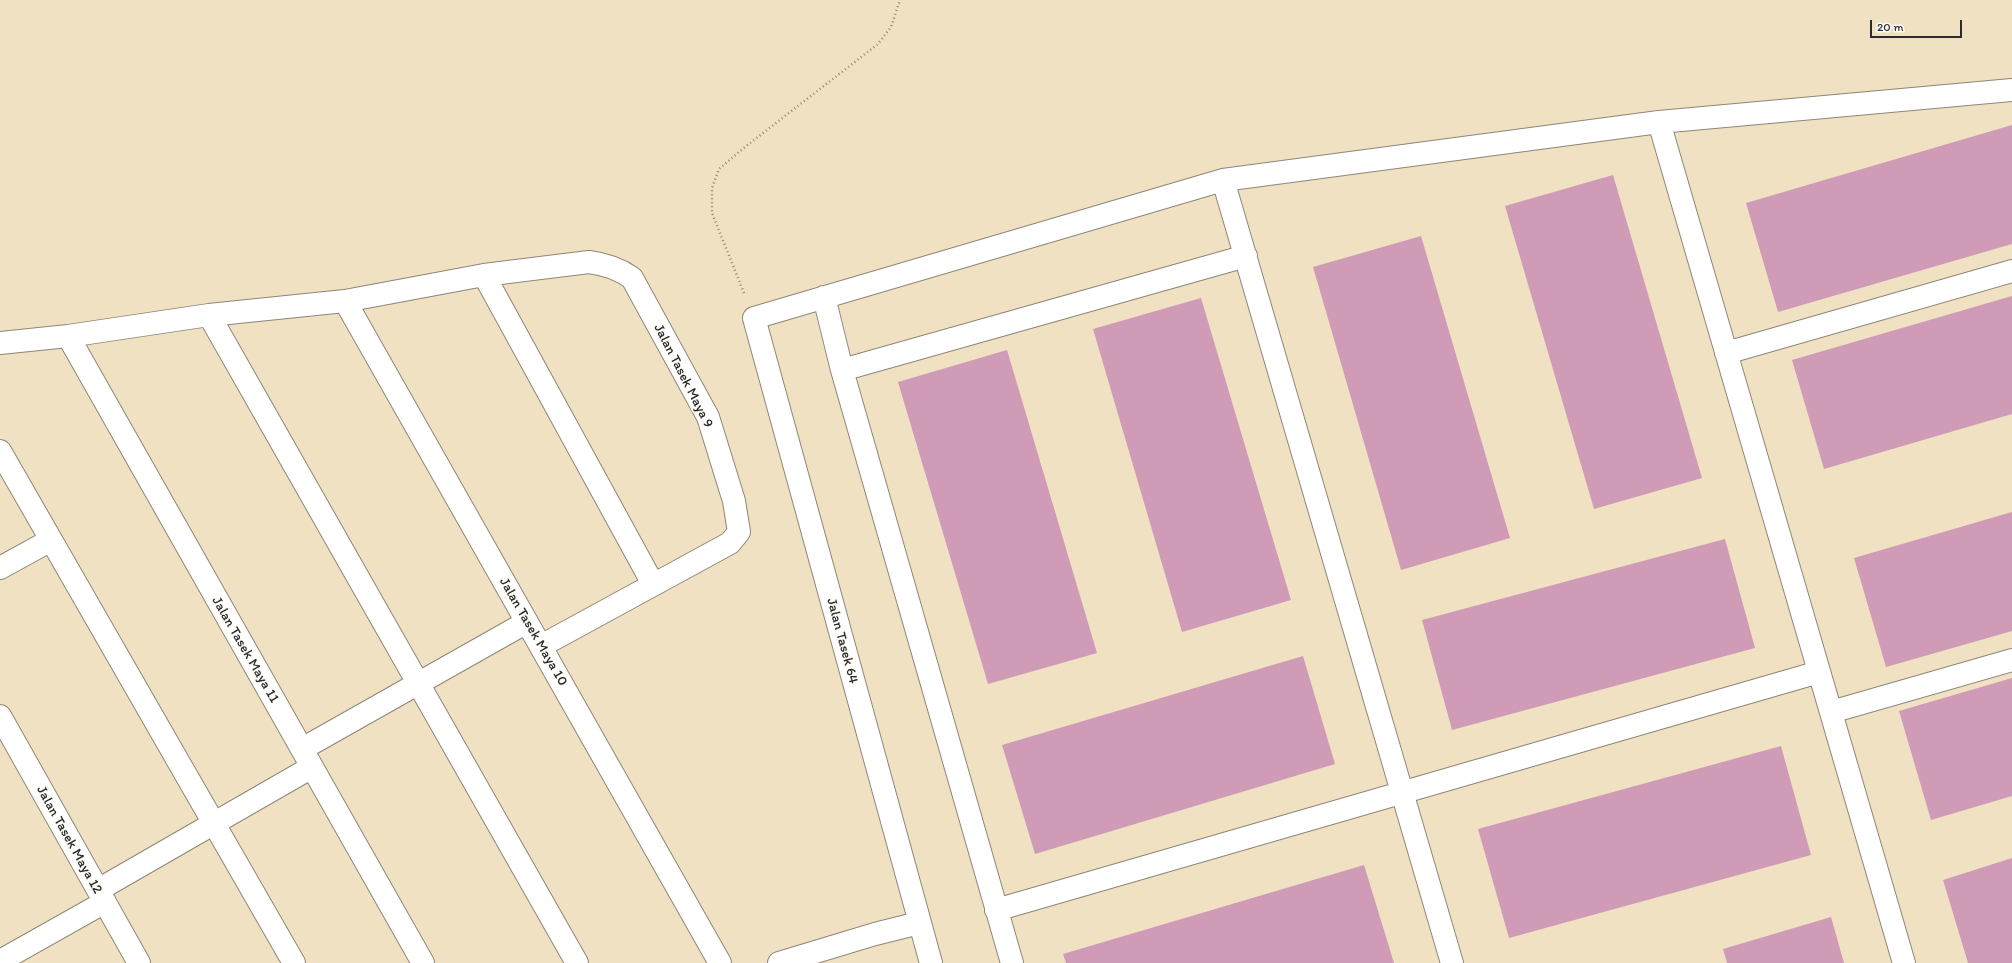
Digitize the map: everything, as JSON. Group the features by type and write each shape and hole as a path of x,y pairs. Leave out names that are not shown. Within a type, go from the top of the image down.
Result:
{"street":[{"path":"754,318 1223,180 1659,122 2012,90"},
{"path":"1659,122 1904,963"},
{"path":"1223,180 1452,963"},
{"path":"842,370 1246,256"},
{"name":"Jalan Tasek Maya 9","path":"0,343 68,336 209,315 345,301 484,275 589,262 603,264 622,270 632,278 708,417 734,501 739,532 730,543 653,584"},
{"path":"1726,353 2012,270"},
{"path":"484,275 653,584 541,646"},
{"path":"824,297 842,370 1012,963"},
{"name":"Jalan Tasek Maya 10","path":"345,301 720,963"},
{"path":"209,315 577,963"},
{"name":"Jalan Tasek 64","path":"754,318 931,963"},
{"name":"Jalan Tasek Maya 11","path":"68,336 424,963"},
{"path":"0,451 294,963"},
{"path":"0,568 51,540"},
{"path":"0,960 215,824 307,758 418,683 527,622"},
{"path":"1831,712 2012,660"},
{"path":"996,910 1819,672"},
{"name":"Jalan Tasek Maya 12","path":"0,716 139,963"},
{"path":"779,963 875,934 919,923"}],"path":[{"path":"754,318 712,213 712,188 719,169 745,146 878,44 891,27 900,0"}],"building":[{"path":"2012,125 2012,244 1778,312 1746,203"},
{"path":"1613,175 1702,478 1594,509 1505,206"},
{"path":"1421,236 1510,538 1401,570 1313,267"},
{"path":"2012,296 2012,414 1824,469 1792,360"},
{"path":"1201,298 1291,600 1182,632 1093,329"},
{"path":"1007,350 1097,653 988,684 898,382"},
{"path":"2012,512 2012,631 1886,667 1854,558"},
{"path":"1725,539 1755,648 1452,730 1422,620"},
{"path":"1303,656 1335,764 1035,854 1002,745"},
{"path":"2012,678 2012,796 1931,820 1899,711"},
{"path":"1781,746 1811,855 1509,938 1478,829"},
{"path":"2012,858 2012,963 1968,963 1943,880"},
{"path":"1364,865 1394,963 1066,963 1063,954"},
{"path":"1831,917 1844,963 1727,963 1723,949"}]}
